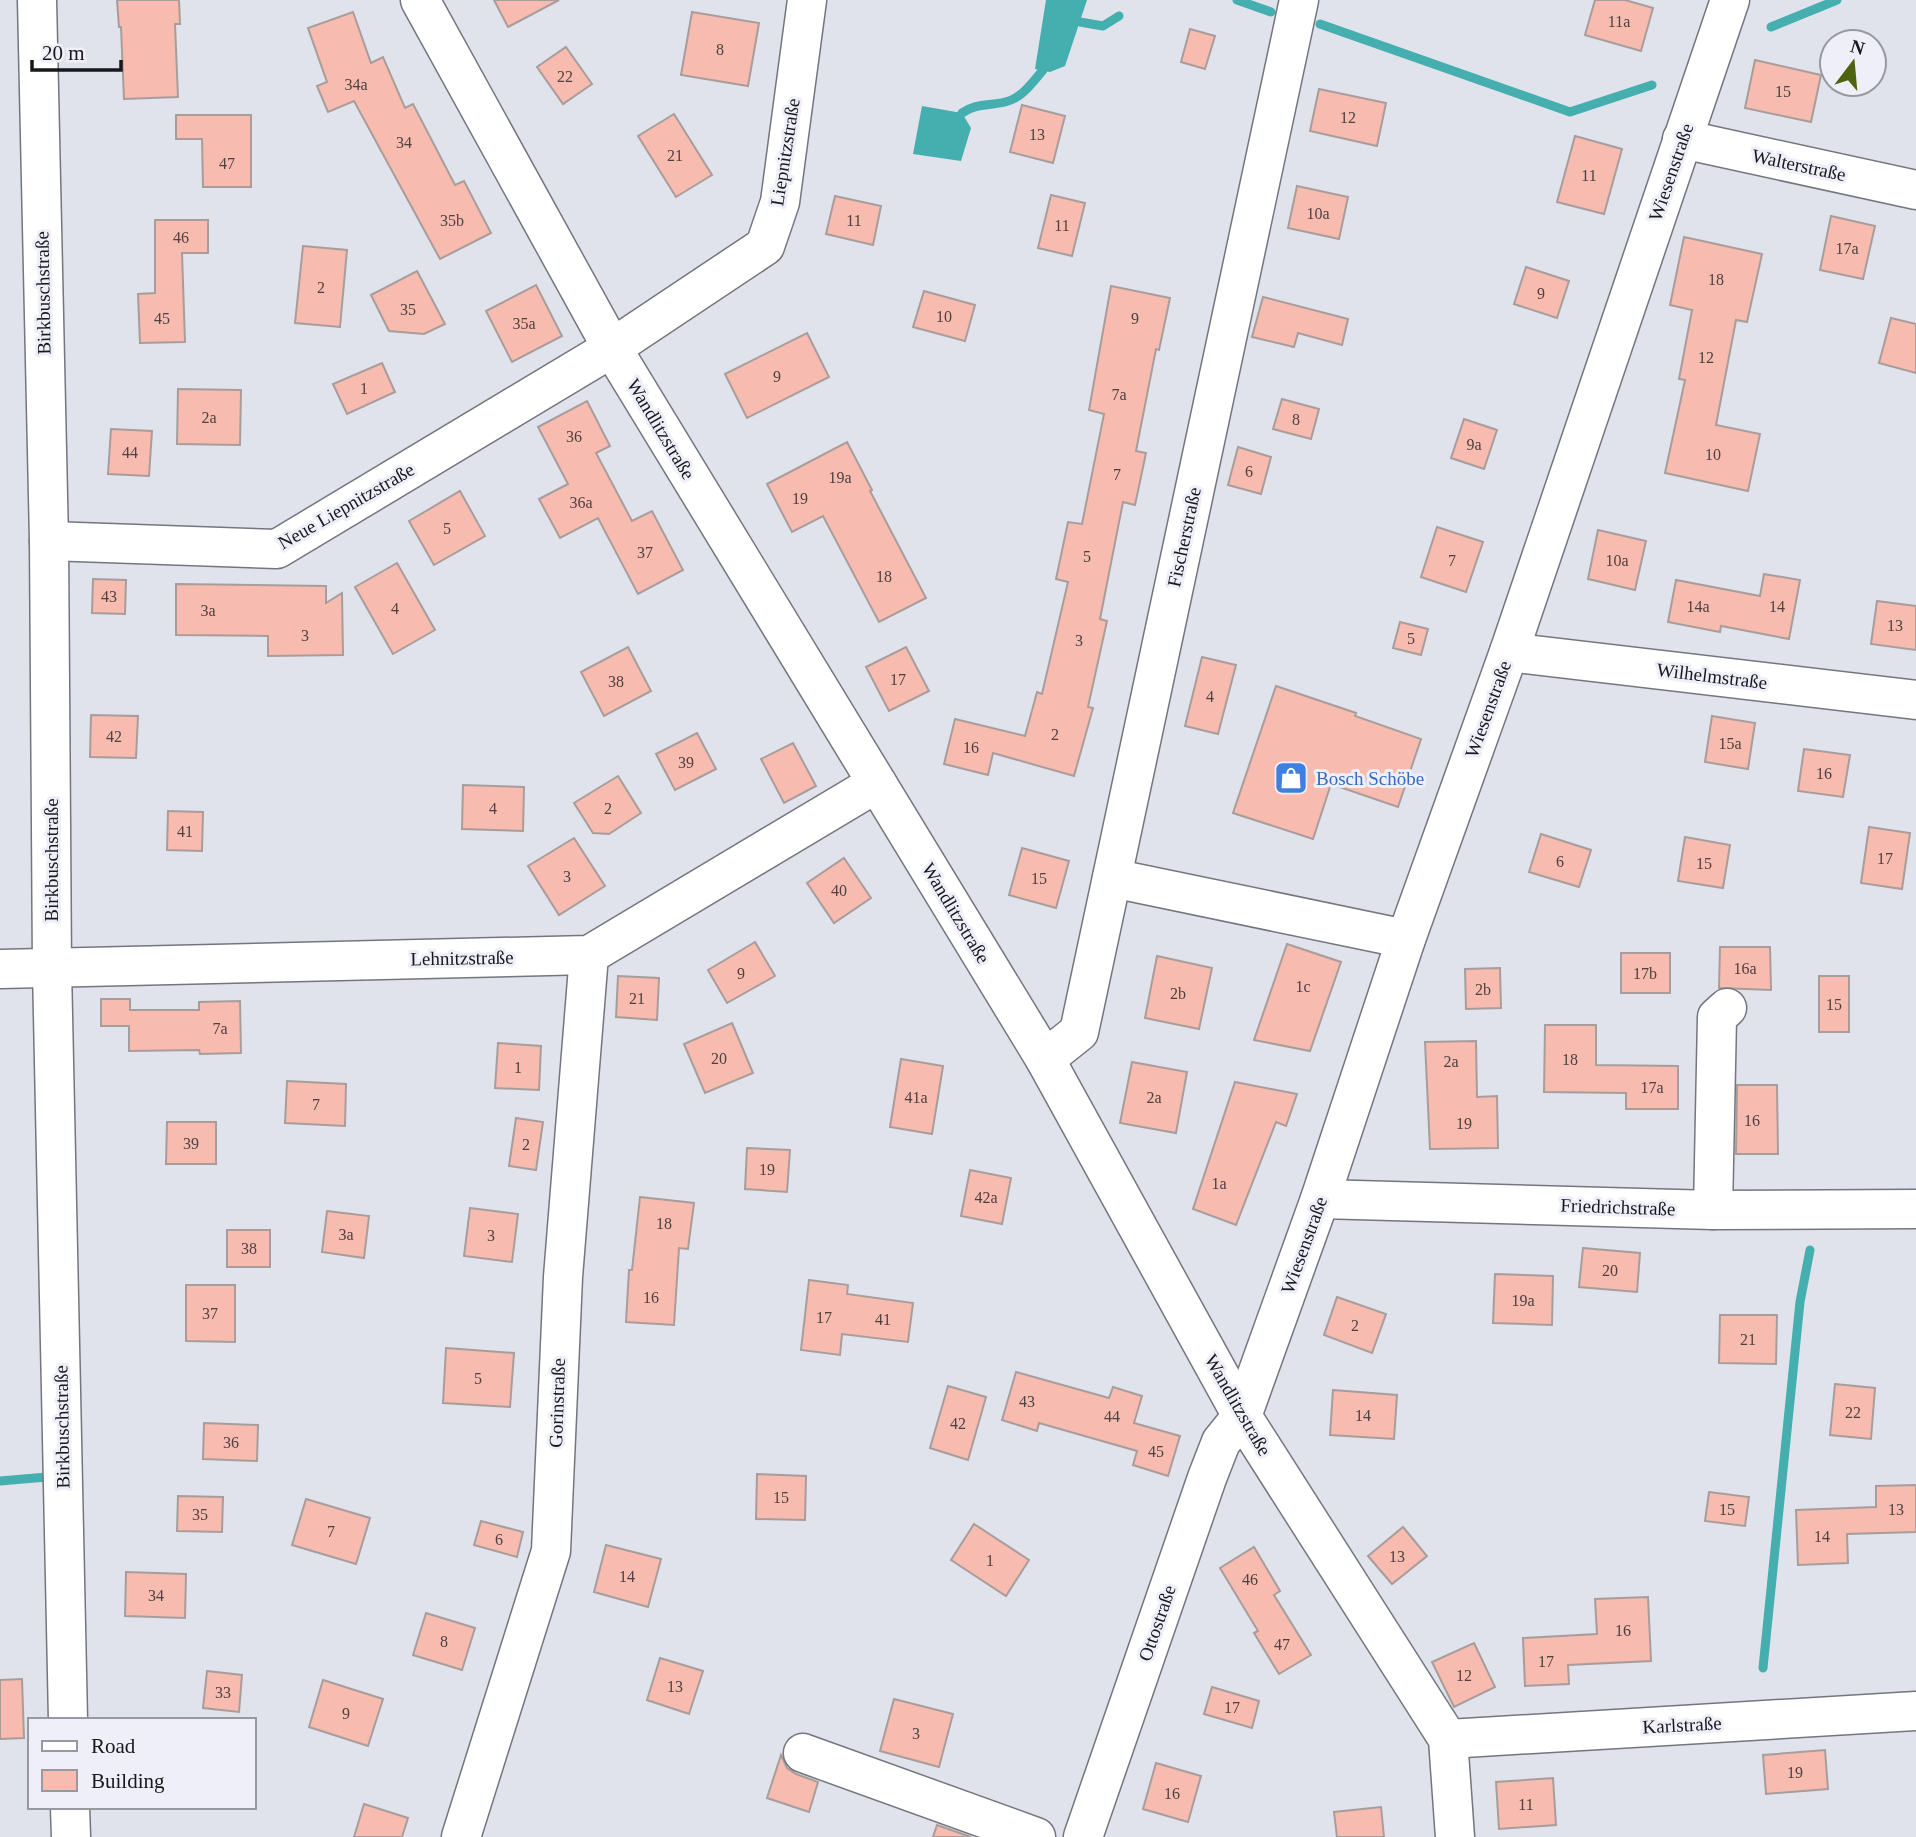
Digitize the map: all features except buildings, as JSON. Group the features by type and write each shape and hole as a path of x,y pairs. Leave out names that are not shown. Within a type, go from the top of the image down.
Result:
{"street":[{"name":"Birkbuschstraße","path":"37,0 49,541 52,968 68,1718"},
{"name":"Wandlitzstraße","path":"420,0 612,348 1045,1059 1242,1416 1448,1739 1455,1837"},
{"name":"Liepnitzstraße","path":"612,348 765,246 780,202 807,0"},
{"name":"Fischerstraße","path":"1045,1059 1079,1032 1299,0"},
{"name":"Wiesenstraße","path":"1242,1416 1320,1199 1406,939 1509,652 1730,0"},
{"name":"Walterstraße","path":"1682,139 1916,190"},
{"name":"Neue Liepnitzstraße","path":"49,541 277,549 612,348"},
{"name":"Wilhelmstraße","path":"1509,652 1916,700"},
{"name":"Lehnitzstraße","path":"0,969 589,955 877,783"},
{"path":"1112,878 1406,939"},
{"name":"Gorinstraße","path":"461,1837 551,1551 563,1277 589,955"},
{"path":"1713,1210 1717,1017 1727,1008"},
{"name":"Friedrichstraße","path":"1320,1199 1713,1210 1916,1209"},
{"name":"Ottostraße","path":"1083,1837 1221,1442 1242,1416"},
{"name":"Karlstraße","path":"1448,1739 1916,1711"},
{"path":"803,1753 1036,1837"},
{"path":"70,1809 71,1837"}],"water":[{"path":"1046,0 1087,0 1065,66 1050,72 1035,69"},
{"path":"922,106 962,113 971,128 961,161 913,154"}],"waterway":[{"path":"1237,0 1271,12"},
{"path":"1771,27 1837,0"},
{"path":"1080,22 1103,26 1119,16"},
{"path":"1320,24 1570,112 1652,85"},
{"path":"962,113 1017,97 1043,70"},
{"path":"1763,1668 1800,1302 1810,1250"},
{"path":"0,1481 47,1477"}],"place":[{"name":"Bosch Schöbe","path":"1291,778"}]}
